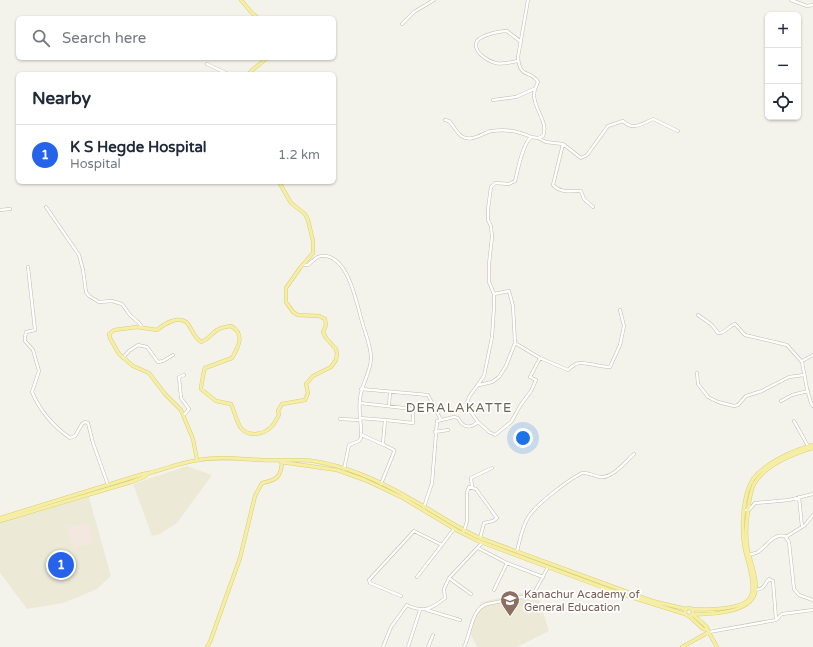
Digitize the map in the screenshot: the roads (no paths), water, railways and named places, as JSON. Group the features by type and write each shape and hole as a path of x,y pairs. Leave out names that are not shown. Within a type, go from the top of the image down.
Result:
{"main road":[{"path":"242,0 256,16"},
{"path":"250,72 265,60"},
{"path":"197,460 193,439 182,410 165,394 149,373 133,366 123,358 109,334 114,330 142,327 157,330 170,322 180,320 187,323 193,334 201,342 206,341 216,331 223,327 230,326 238,331 240,340 232,358 205,368 201,389 216,402 232,405 234,415 242,430 251,434 265,432 272,426 279,415 278,411 282,404 305,400 308,393 306,384 308,380 312,376 331,367 336,360 337,354 336,349 326,338 323,332 326,325 325,319 319,316 298,314 293,312 286,302 286,288 313,253 313,241 308,220 302,211 291,203 280,184"},
{"path":"344,470 423,508 454,529 482,543 491,544 516,552 548,567 652,601 686,609 707,610 744,603 751,596 752,585 746,534 746,511 749,490 753,479 757,474 782,457 813,445"},
{"path":"746,511 752,489 761,475 773,466 792,456 813,448"},
{"path":"36,509 143,474 197,460 227,458 314,462 344,470 381,484 464,531 491,544 644,602 687,615 708,631"},
{"path":"207,647 240,558 255,496 262,482 276,479 281,470 281,461"},
{"path":"0,519 131,482 144,477 149,473"},
{"path":"687,615 730,610 744,606 753,599 756,590 748,555"},
{"path":"686,609 687,615"},
{"path":"692,609 692,614 707,627 717,647"},
{"path":"701,622 701,617 703,614"},
{"path":"684,646 708,631"}],"street":[{"path":"402,24 414,12 434,0"},
{"path":"528,0 518,66 524,73 535,78 538,82 534,96 544,128 543,136 538,138"},
{"path":"791,0 807,6 813,5"},
{"path":"518,61 497,64 483,57 479,52 477,45 480,39 503,31 507,31 521,43"},
{"path":"207,64 224,72"},
{"path":"493,100 516,97 535,89"},
{"path":"445,120 449,121 456,131 464,138 478,136 492,131 516,131 546,142 563,144 581,158 587,155 608,126 623,121 628,126 633,127 653,119 678,131"},
{"path":"531,137 526,144 515,181 509,184 495,184 491,187 489,198 488,220 491,226 492,237 488,264 489,282 494,294 492,337 484,376 469,397 467,403 470,411 478,422 489,432 495,435 511,422 531,391 536,380 530,377 540,358"},
{"path":"563,144 553,185 560,190 581,191 584,199 593,207"},
{"path":"46,207 78,254 83,270 86,292 89,296 99,302 112,301 122,304 142,327"},
{"path":"0,210 10,209"},
{"path":"303,265 308,265 318,256 326,256 336,260 347,275 356,299 370,351 370,364 361,389 360,419 362,435 359,441 349,445 344,470"},
{"path":"28,267 35,330 26,332 25,341 33,350 39,371 32,392 44,414 61,432 70,438 75,436 82,424 85,422 88,423 93,443 108,485"},
{"path":"478,386 492,382 499,377 506,366 515,343 513,306 509,291 494,294"},
{"path":"515,343 540,358 568,370 577,364 582,363 610,367 620,345 624,326 620,310"},
{"path":"698,315 712,325 718,333 724,332 735,324 745,335 787,345 802,362 808,392 813,406"},
{"path":"123,358 129,351 138,345 147,347 158,362 163,361 173,355"},
{"path":"802,362 801,361 813,355"},
{"path":"697,373 698,384 708,397 718,402 734,406 738,405 746,396 762,392 789,377 804,375"},
{"path":"184,375 179,378 181,398 189,410 184,416"},
{"path":"361,389 428,395 441,420"},
{"path":"389,406 390,392"},
{"path":"781,401 792,395 808,392"},
{"path":"340,419 413,422 414,409 360,403"},
{"path":"423,508 432,483 437,421 454,417 458,418 461,424 469,427 478,422"},
{"path":"384,445 385,420"},
{"path":"794,420 808,446"},
{"path":"435,432 448,430"},
{"path":"362,435 394,450 381,484"},
{"path":"516,552 524,527 529,517 562,486 582,473 602,477 607,476 618,469 634,454"},
{"path":"480,538 484,523 494,521 496,518 476,489 472,487 471,478 492,468"},
{"path":"464,531 467,521 467,492 469,487 472,487"},
{"path":"746,511 755,503 789,500 813,494"},
{"path":"799,497 802,527"},
{"path":"786,537 802,527 813,515"},
{"path":"417,577 454,529"},
{"path":"401,596 370,583 369,580 414,531 442,545"},
{"path":"748,555 757,552 775,536 780,534 785,536 789,542 794,589 799,595 813,600"},
{"path":"383,647 386,636 391,627 407,605 417,610 426,609 445,598 444,589 449,578 482,543"},
{"path":"478,548 507,563 543,577"},
{"path":"494,590 507,563"},
{"path":"464,647 480,607 487,604 533,595 548,567"},
{"path":"449,578 471,594"},
{"path":"756,590 762,589 769,579 773,581 776,620"},
{"path":"426,609 460,620"},
{"path":"408,647 420,610"},
{"path":"708,631 776,620 782,614 813,610"},
{"path":"428,647 433,635"}],"place":[{"name":"K S Hegde Hospital","path":"61,565"},
{"name":"Kanachur Academy of General Education","path":"510,617"}],"district":[{"name":"DERALAKATTE","path":"459,408"}]}
